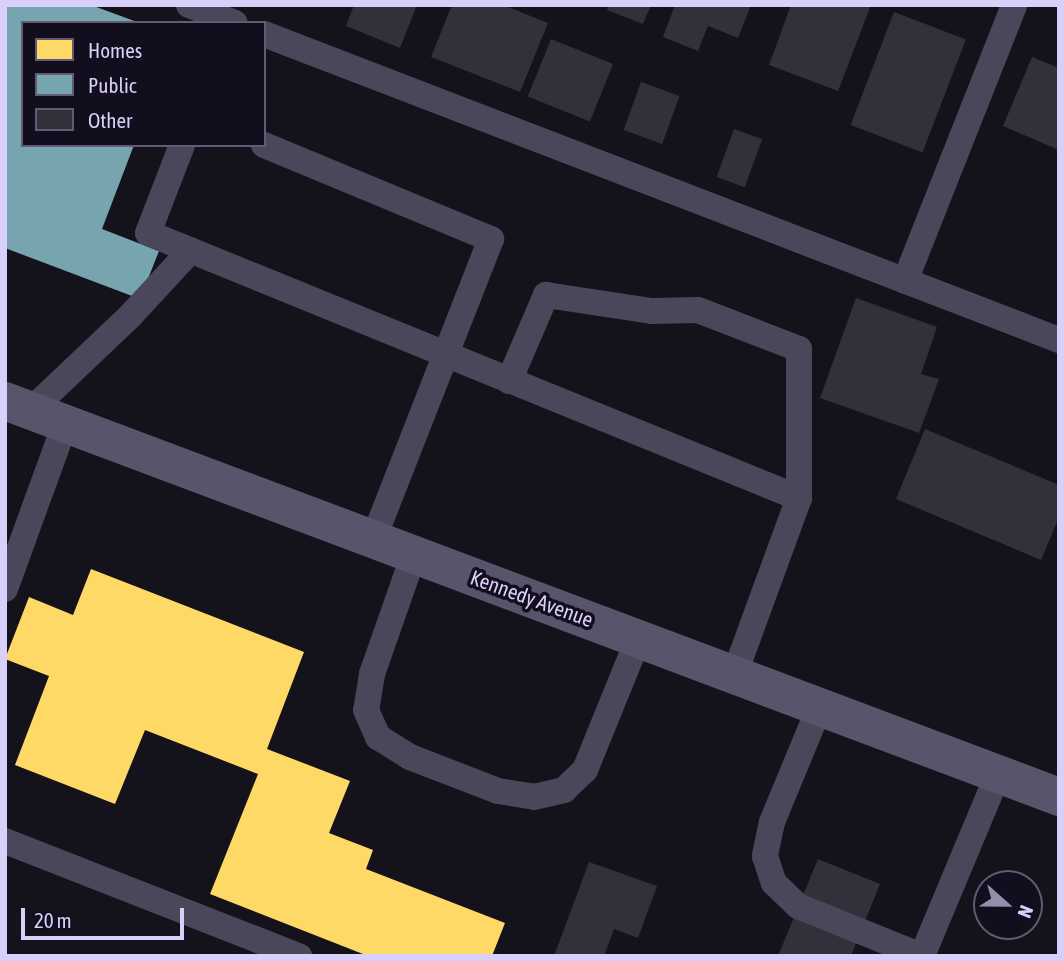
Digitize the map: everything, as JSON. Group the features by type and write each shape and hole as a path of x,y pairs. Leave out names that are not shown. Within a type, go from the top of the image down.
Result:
{"main road":[{"name":"Kennedy Avenue","path":"18,406 735,673 1059,797"}],"lane":[{"path":"190,5 230,21"},
{"path":"905,281 1014,5"},
{"path":"266,35 1059,340"},
{"path":"266,146 491,239 374,538"},
{"path":"181,147 148,233 799,498"},
{"path":"18,406 131,315 191,250"},
{"path":"509,381 546,295 652,311 698,310 799,349 799,498 735,673"},
{"path":"5,589 65,424"},
{"path":"414,554 372,674 366,710 378,737 410,757 498,792 534,797 564,790 585,770 639,637"},
{"path":"820,706 772,822 765,856 774,883 798,906 922,956 998,774"},
{"path":"5,841 299,956"}],"building: Homes":[{"path":"91,569 304,652 267,749 350,781 329,833 373,850 366,869 505,923 492,956 368,956 210,894 258,774 145,730 115,804 15,765 49,676 5,659 29,597 73,615"}],"building: Public":[{"path":"5,5 91,5 134,21 21,21 21,147 133,147 102,229 159,251 140,299 5,248"}],"building: Other":[{"path":"354,5 417,5 400,48 346,26"},
{"path":"452,5 503,5 548,23 520,92 431,57"},
{"path":"609,5 651,5 643,24 607,10"},
{"path":"675,5 751,5 738,38 708,26 698,51 663,37"},
{"path":"791,5 871,5 838,91 769,65"},
{"path":"894,12 966,40 923,153 851,125"},
{"path":"551,39 613,64 590,122 528,96"},
{"path":"1032,57 1059,68 1059,150 1003,126"},
{"path":"641,82 680,96 662,144 624,130"},
{"path":"734,129 762,139 745,187 717,177"},
{"path":"856,298 937,327 921,374 939,379 919,433 820,398"},
{"path":"925,429 1059,485 1059,517 1041,560 896,499"},
{"path":"818,859 880,884 851,956 778,956"},
{"path":"589,862 657,886 638,938 614,929 604,956 554,956"}]}
